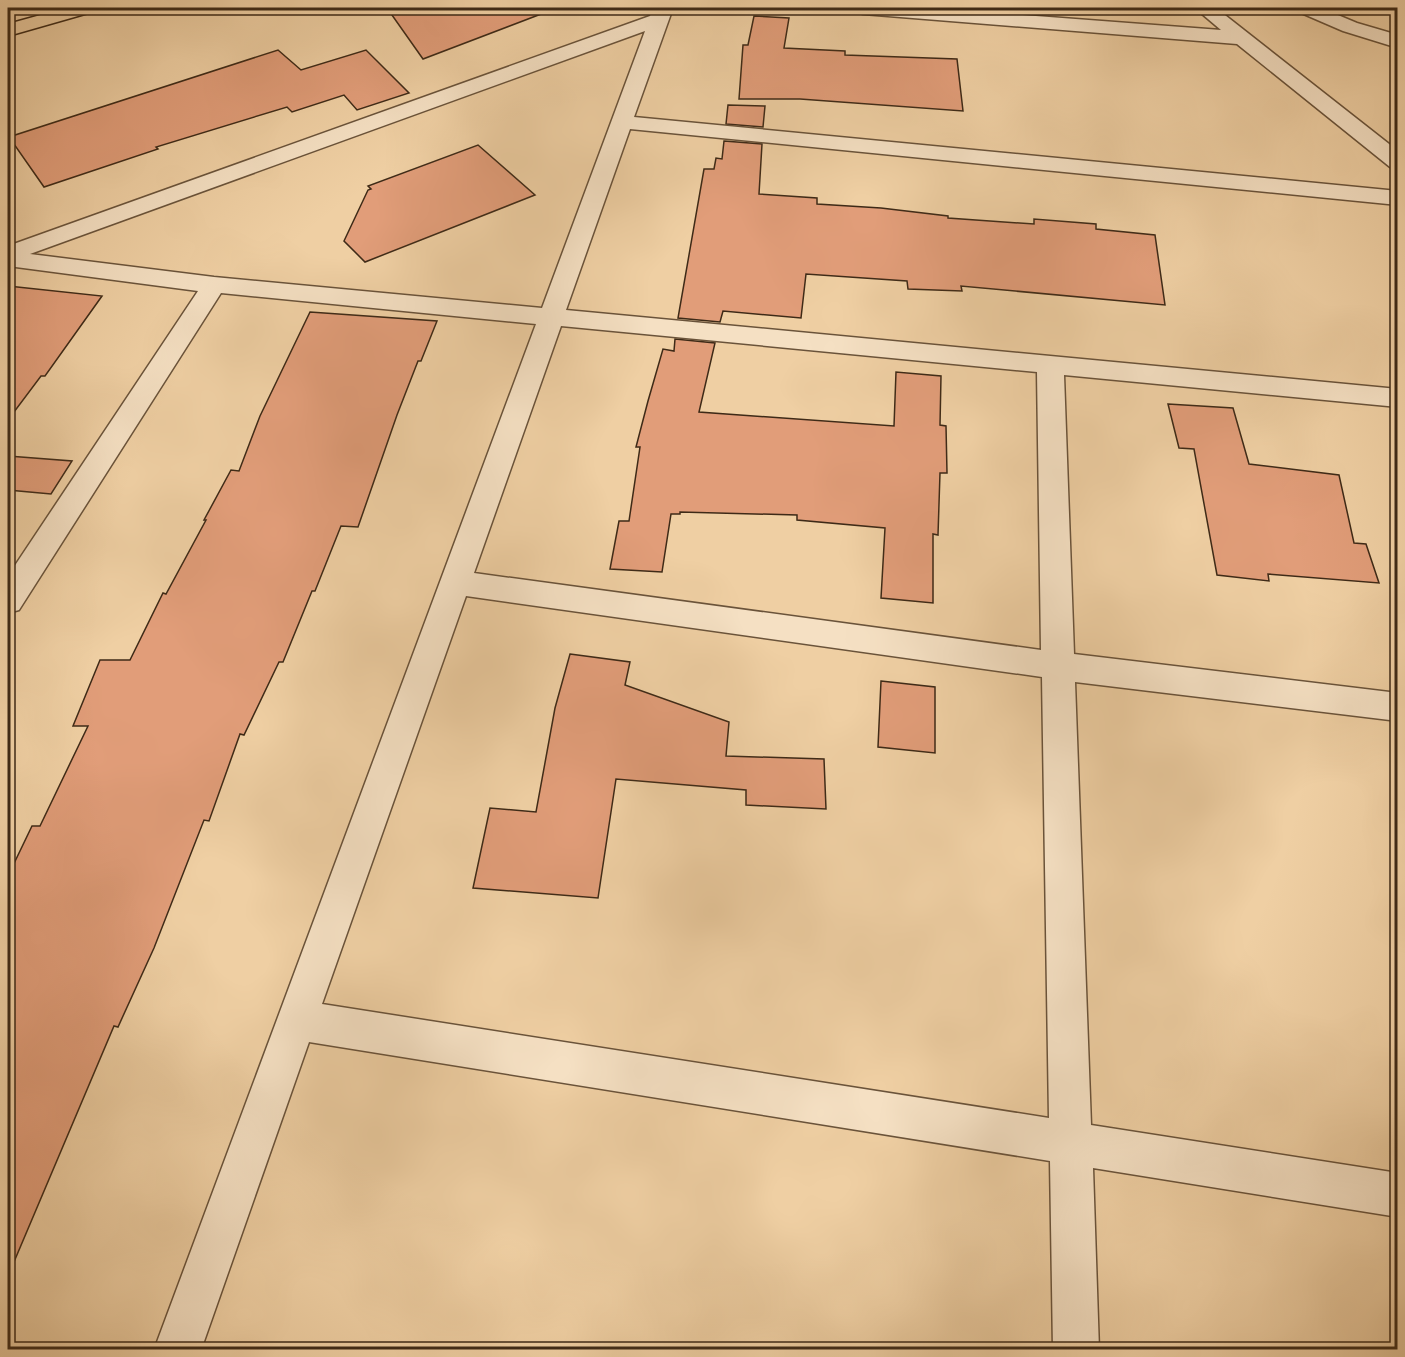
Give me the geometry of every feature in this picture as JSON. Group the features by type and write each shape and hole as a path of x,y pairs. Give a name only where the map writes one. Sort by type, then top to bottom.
{"main road":[{"path":"8,30 82,8"}],"street":[{"path":"863,8 1242,38"},
{"path":"1205,8 1398,162"},
{"path":"1306,8 1350,27 1398,42"},
{"path":"177,1350 661,14"},
{"path":"8,254 661,14"},
{"path":"621,122 1398,198"},
{"path":"8,259 214,285 1398,398"},
{"path":"11,590 214,285"},
{"path":"1050,365 1076,1350"},
{"path":"455,582 1058,666 1398,707"},
{"path":"296,1020 1398,1195"}],"building":[{"path":"387,8 548,8 549,11 423,59"},
{"path":"754,16 789,18 784,48 845,51 845,55 957,59 963,111 800,99 739,99 743,45 748,45"},
{"path":"278,50 301,70 366,50 409,93 357,110 344,95 292,112 287,107 156,147 158,149 44,187 9,137"},
{"path":"728,105 765,106 763,127 726,124"},
{"path":"724,141 762,144 759,194 817,198 817,204 881,208 948,216 948,218 1034,224 1034,219 1096,224 1096,229 1155,235 1165,305 961,286 962,291 908,289 907,281 806,274 801,318 723,311 720,322 678,318 704,169 714,169 716,158 722,159"},
{"path":"478,145 535,195 365,262 344,241 368,190 371,189 368,186"},
{"path":"8,286 102,296 45,376 41,376 8,420"},
{"path":"310,312 437,321 421,361 418,361 397,415 358,527 341,526 283,662 279,662 244,735 240,734 209,821 204,820 154,948 118,1027 114,1026 8,1276 8,876 32,826 40,826 88,726 73,726 100,660 130,660 163,593 166,594 231,470 239,471 260,416"},
{"path":"675,339 715,343 699,412 894,426 896,372 941,376 940,425 946,426 947,473 940,473 938,535 933,534 933,603 881,598 885,528 797,520 797,515 680,512 680,514 671,514 662,572 610,569 619,521 629,521 640,447 636,447 648,401 663,349 674,351"},
{"path":"1168,404 1233,408 1249,464 1339,475 1354,543 1366,544 1379,583 1268,574 1269,581 1217,575 1194,449 1179,448"},
{"path":"8,456 72,461 51,494 8,490"},
{"path":"570,654 630,662 625,685 729,722 726,756 824,759 826,809 746,805 746,790 616,779 598,898 473,888 490,808 536,812 555,708"},
{"path":"881,681 935,687 935,753 878,747"}]}
